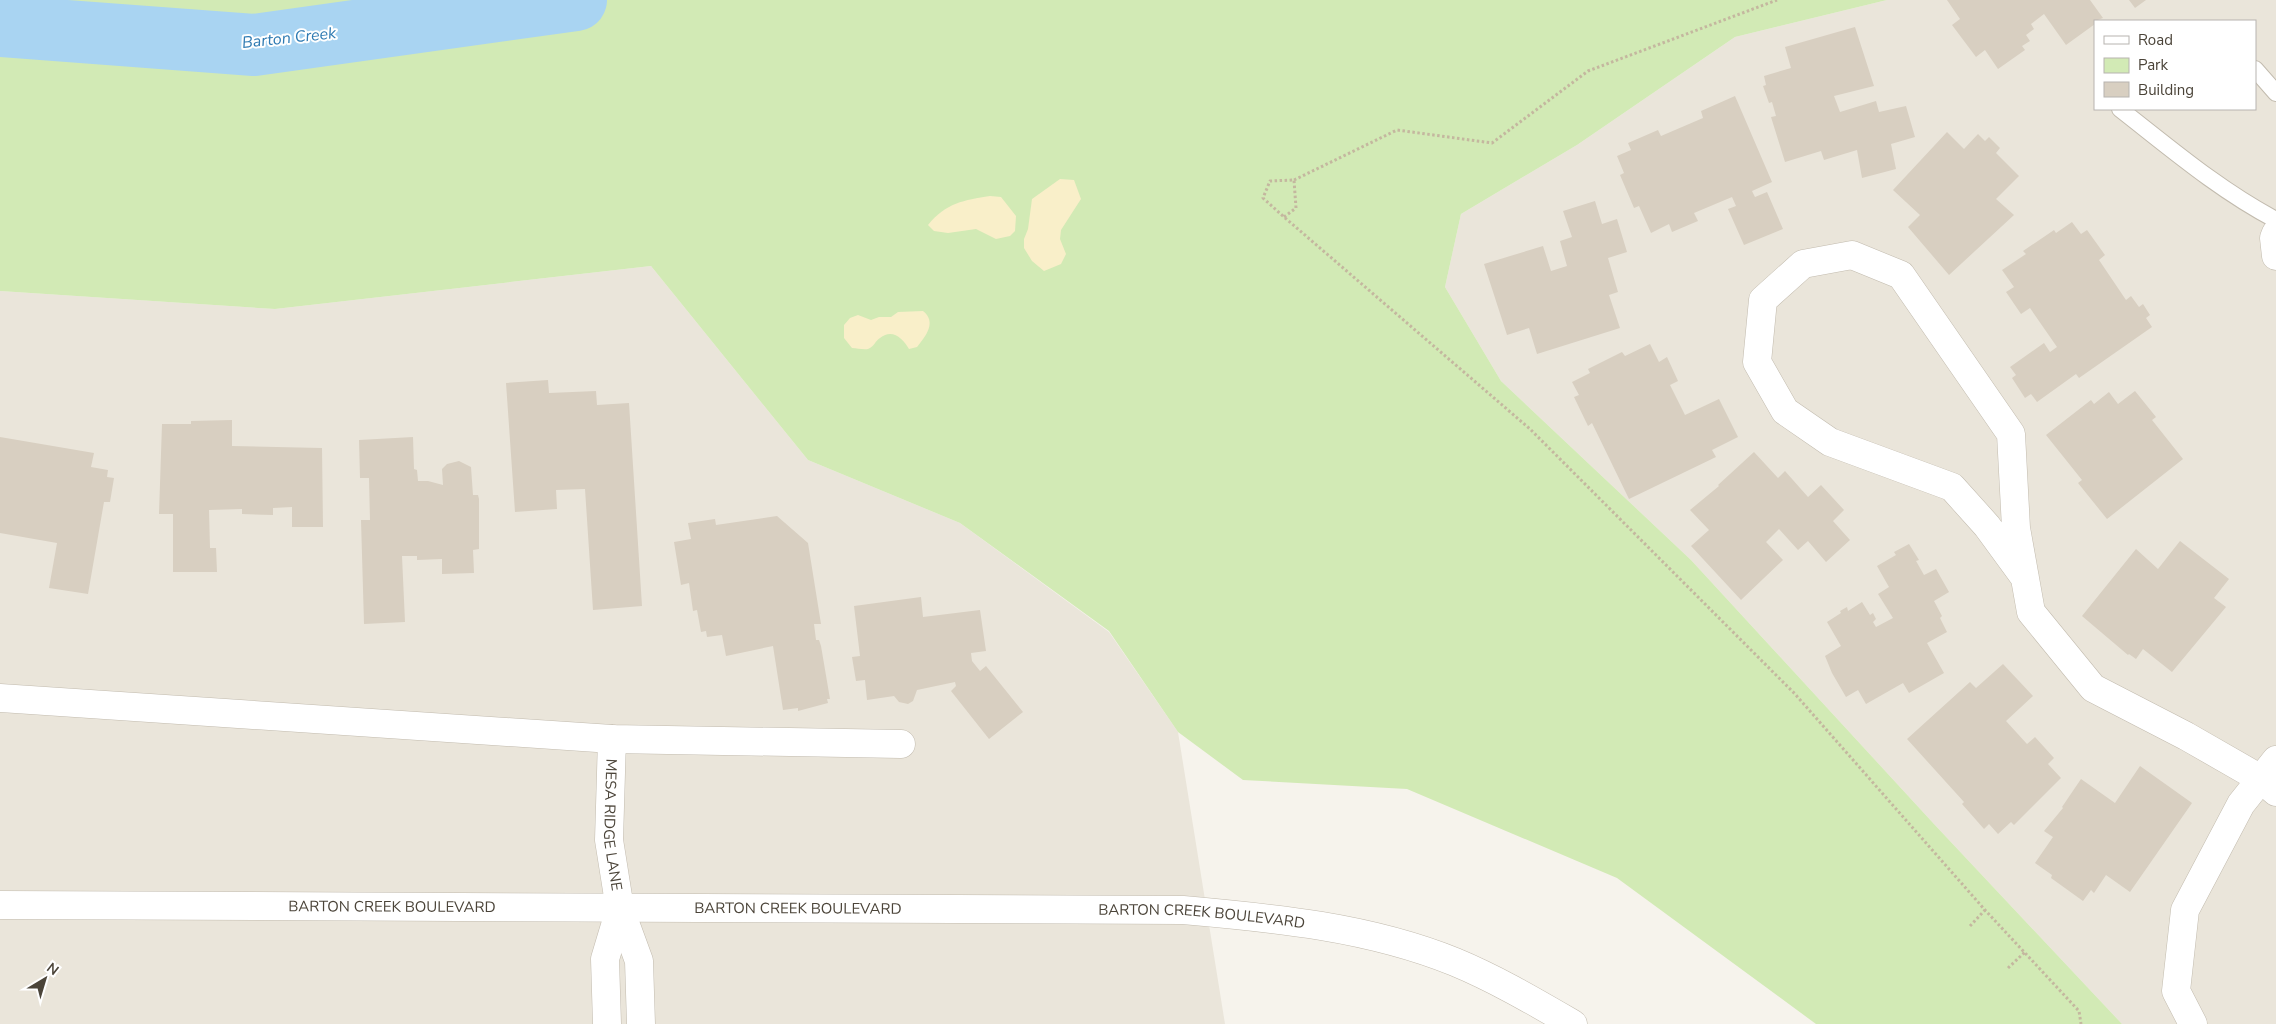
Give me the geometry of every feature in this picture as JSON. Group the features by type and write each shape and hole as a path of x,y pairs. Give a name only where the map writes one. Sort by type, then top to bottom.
{"street":[{"path":"2276,233 2274,238 2276,256"},
{"path":"2024,578 1987,526 1952,487 1830,442 1785,410 1757,362 1763,300 1803,264 1852,255 1901,275 2011,434 2016,528 2031,612 2094,688 2186,736 2271,777 2241,804 2185,910 2176,991 2193,1024"},
{"path":"0,698 612,739 901,744"},
{"name":"MESA RIDGE LANE","path":"612,739 609,840 620,909 640,961 641,1024"},
{"name":"BARTON CREEK BOULEVARD","path":"0,905 1173,910 1261,917 1324,926 1392,941 1455,962 1522,995 1573,1024"},
{"name":"MESA RIDGE LANE","path":"607,1024 605,959 620,909"}],"lane":[{"path":"2256,70 2276,92"},
{"path":"2121,110 2210,180 2251,207 2276,220"}],"path":[{"path":"1778,0 1588,71 1492,143 1397,130 1294,180 1270,181 1263,198 1530,429 1796,694 1985,910 2079,1011 2081,1024"},
{"path":"1284,216 1296,208 1294,180"},
{"path":"1970,926 1985,910"},
{"path":"2008,968 2025,952"}],"shaded area":[{"path":"1887,0 2276,0 2276,1024 2122,1024 1934,824 1691,560 1501,381 1445,287 1461,214 1577,145 1735,37"},
{"path":"651,266 808,460 960,523 1109,632 1178,732 1225,1024 0,1024 0,291 275,309"}],"green space":[{"path":"0,0 1887,0 1735,37 1577,145 1461,214 1445,287 1501,381 1691,560 1934,824 2122,1024 1816,1024 1617,878 1407,789 1243,780 1178,732 1109,631 960,523 808,460 651,266 275,309 0,291"}],"sand":[{"path":"1060,179 1074,180 1081,199 1061,230 1060,239 1066,254 1061,264 1044,271 1032,261 1024,248 1024,239 1028,229 1032,199"},
{"path":"990,196 1001,197 1016,216 1015,231 1010,236 996,239 976,229 948,233 934,231 928,225 949,207 972,199"},
{"path":"923,311 927,315 930,324 927,334 917,347 909,349 904,341 893,334 884,335 868,349 852,348 844,338 844,325 850,318 858,315 871,320 879,317 891,317 898,312"}],"building":[{"path":"1947,0 2090,0 2103,18 2094,20 2094,25 2066,45 2044,14 2031,24 2034,29 2026,35 2030,41 2022,46 2025,50 1998,69 1985,50 1976,57 1952,25 1960,19"},
{"path":"2129,0 2146,0 2135,8"},
{"path":"1855,27 1874,86 1834,96 1840,112 1876,101 1879,112 1906,106 1915,137 1891,144 1896,169 1862,178 1857,150 1824,160 1821,151 1785,162 1771,117 1776,116 1772,102 1769,103 1763,86 1766,85 1764,76 1791,68 1785,47"},
{"path":"1735,96 1772,182 1752,191 1755,197 1767,192 1783,229 1744,245 1728,209 1736,206 1732,197 1694,213 1698,221 1672,232 1669,224 1651,233 1639,206 1634,208 1620,175 1624,173 1617,156 1631,150 1628,143 1658,130 1661,136 1703,118 1701,111"},
{"path":"1947,132 1964,149 1978,134 1985,141 1989,137 2000,148 1996,153 2019,176 1996,199 2014,215 1949,275 1908,227 1920,215 1893,190"},
{"path":"1595,201 1602,224 1617,219 1627,252 1608,258 1618,292 1609,295 1620,328 1537,354 1529,328 1507,335 1484,264 1543,246 1551,271 1567,266 1560,241 1572,237 1563,211"},
{"path":"2072,222 2081,234 2087,230 2105,255 2099,260 2126,300 2131,296 2139,307 2143,304 2150,315 2146,318 2152,327 2079,378 2076,374 2037,402 2031,394 2025,398 2012,378 2016,375 2010,367 2044,343 2050,352 2057,347 2030,308 2021,314 2006,292 2014,287 2002,270 2026,254 2023,251 2054,230 2056,233"},
{"path":"1650,344 1659,362 1667,357 1678,381 1670,385 1685,415 1719,399 1738,437 1712,450 1716,457 1629,499 1592,423 1588,426 1574,397 1579,395 1572,382 1590,373 1588,369 1622,352 1625,356"},
{"path":"548,380 549,393 596,391 597,405 629,403 642,606 593,610 585,489 556,490 557,509 515,512 506,383"},
{"path":"2135,391 2156,417 2152,420 2183,459 2107,519 2078,483 2082,480 2046,435 2091,400 2094,404 2109,392 2118,404"},
{"path":"232,420 232,446 322,448 323,527 292,527 292,507 273,508 273,515 242,514 242,509 209,510 210,548 216,548 217,572 173,572 173,514 159,514 162,424 191,424 191,421"},
{"path":"0,437 94,453 91,467 108,470 107,477 114,478 110,502 104,502 88,594 49,588 57,543 0,533"},
{"path":"413,437 414,469 417,470 418,481 428,481 443,485 442,469 447,464 459,461 471,467 473,495 478,495 479,499 479,549 473,550 474,573 442,574 442,559 417,560 417,556 402,556 405,622 364,624 361,520 370,520 369,478 360,478 359,440"},
{"path":"1754,452 1778,478 1785,471 1808,497 1821,485 1844,510 1833,521 1850,540 1826,562 1808,541 1798,550 1779,529 1766,542 1783,560 1741,600 1691,546 1709,530 1690,510 1719,486"},
{"path":"777,516 808,543 821,624 814,624 816,640 819,640 821,646 830,699 827,699 828,703 798,711 798,708 783,710 773,646 726,656 722,635 707,637 706,631 701,632 697,610 693,611 689,583 681,585 674,542 691,539 688,523 715,519 716,525"},
{"path":"2180,541 2229,579 2214,598 2226,607 2172,672 2143,649 2136,659 2128,655 2082,616 2136,549 2158,569"},
{"path":"1909,544 1919,560 1916,561 1924,575 1936,569 1949,592 1934,601 1942,616 1940,618 1947,632 1927,643 1944,673 1909,693 1903,683 1866,704 1858,690 1846,697 1832,673 1825,656 1841,646 1827,622 1847,607 1848,611 1862,602 1870,615 1873,613 1876,619 1873,622 1876,627 1893,618 1878,594 1889,587 1877,566 1896,555 1894,552"},
{"path":"921,597 923,617 980,610 986,651 971,653 972,661 980,671 986,666 1023,712 989,739 951,691 956,686 955,682 917,690 913,701 908,704 899,702 894,696 867,700 865,680 856,681 852,657 860,656 854,606"},
{"path":"2003,664 2033,696 2006,721 2027,744 2035,737 2054,758 2048,764 2061,778 2014,825 2011,822 1998,834 1989,824 1984,829 1962,804 1964,802 1907,739 1970,682 1976,688"},
{"path":"2140,766 2192,803 2130,892 2106,875 2094,893 2091,890 2083,901 2051,878 2052,875 2035,863 2053,837 2044,831 2063,808 2081,779 2115,803"}],"waterway":[{"name":"Barton Creek","path":"0,26 254,45 576,0"}]}
